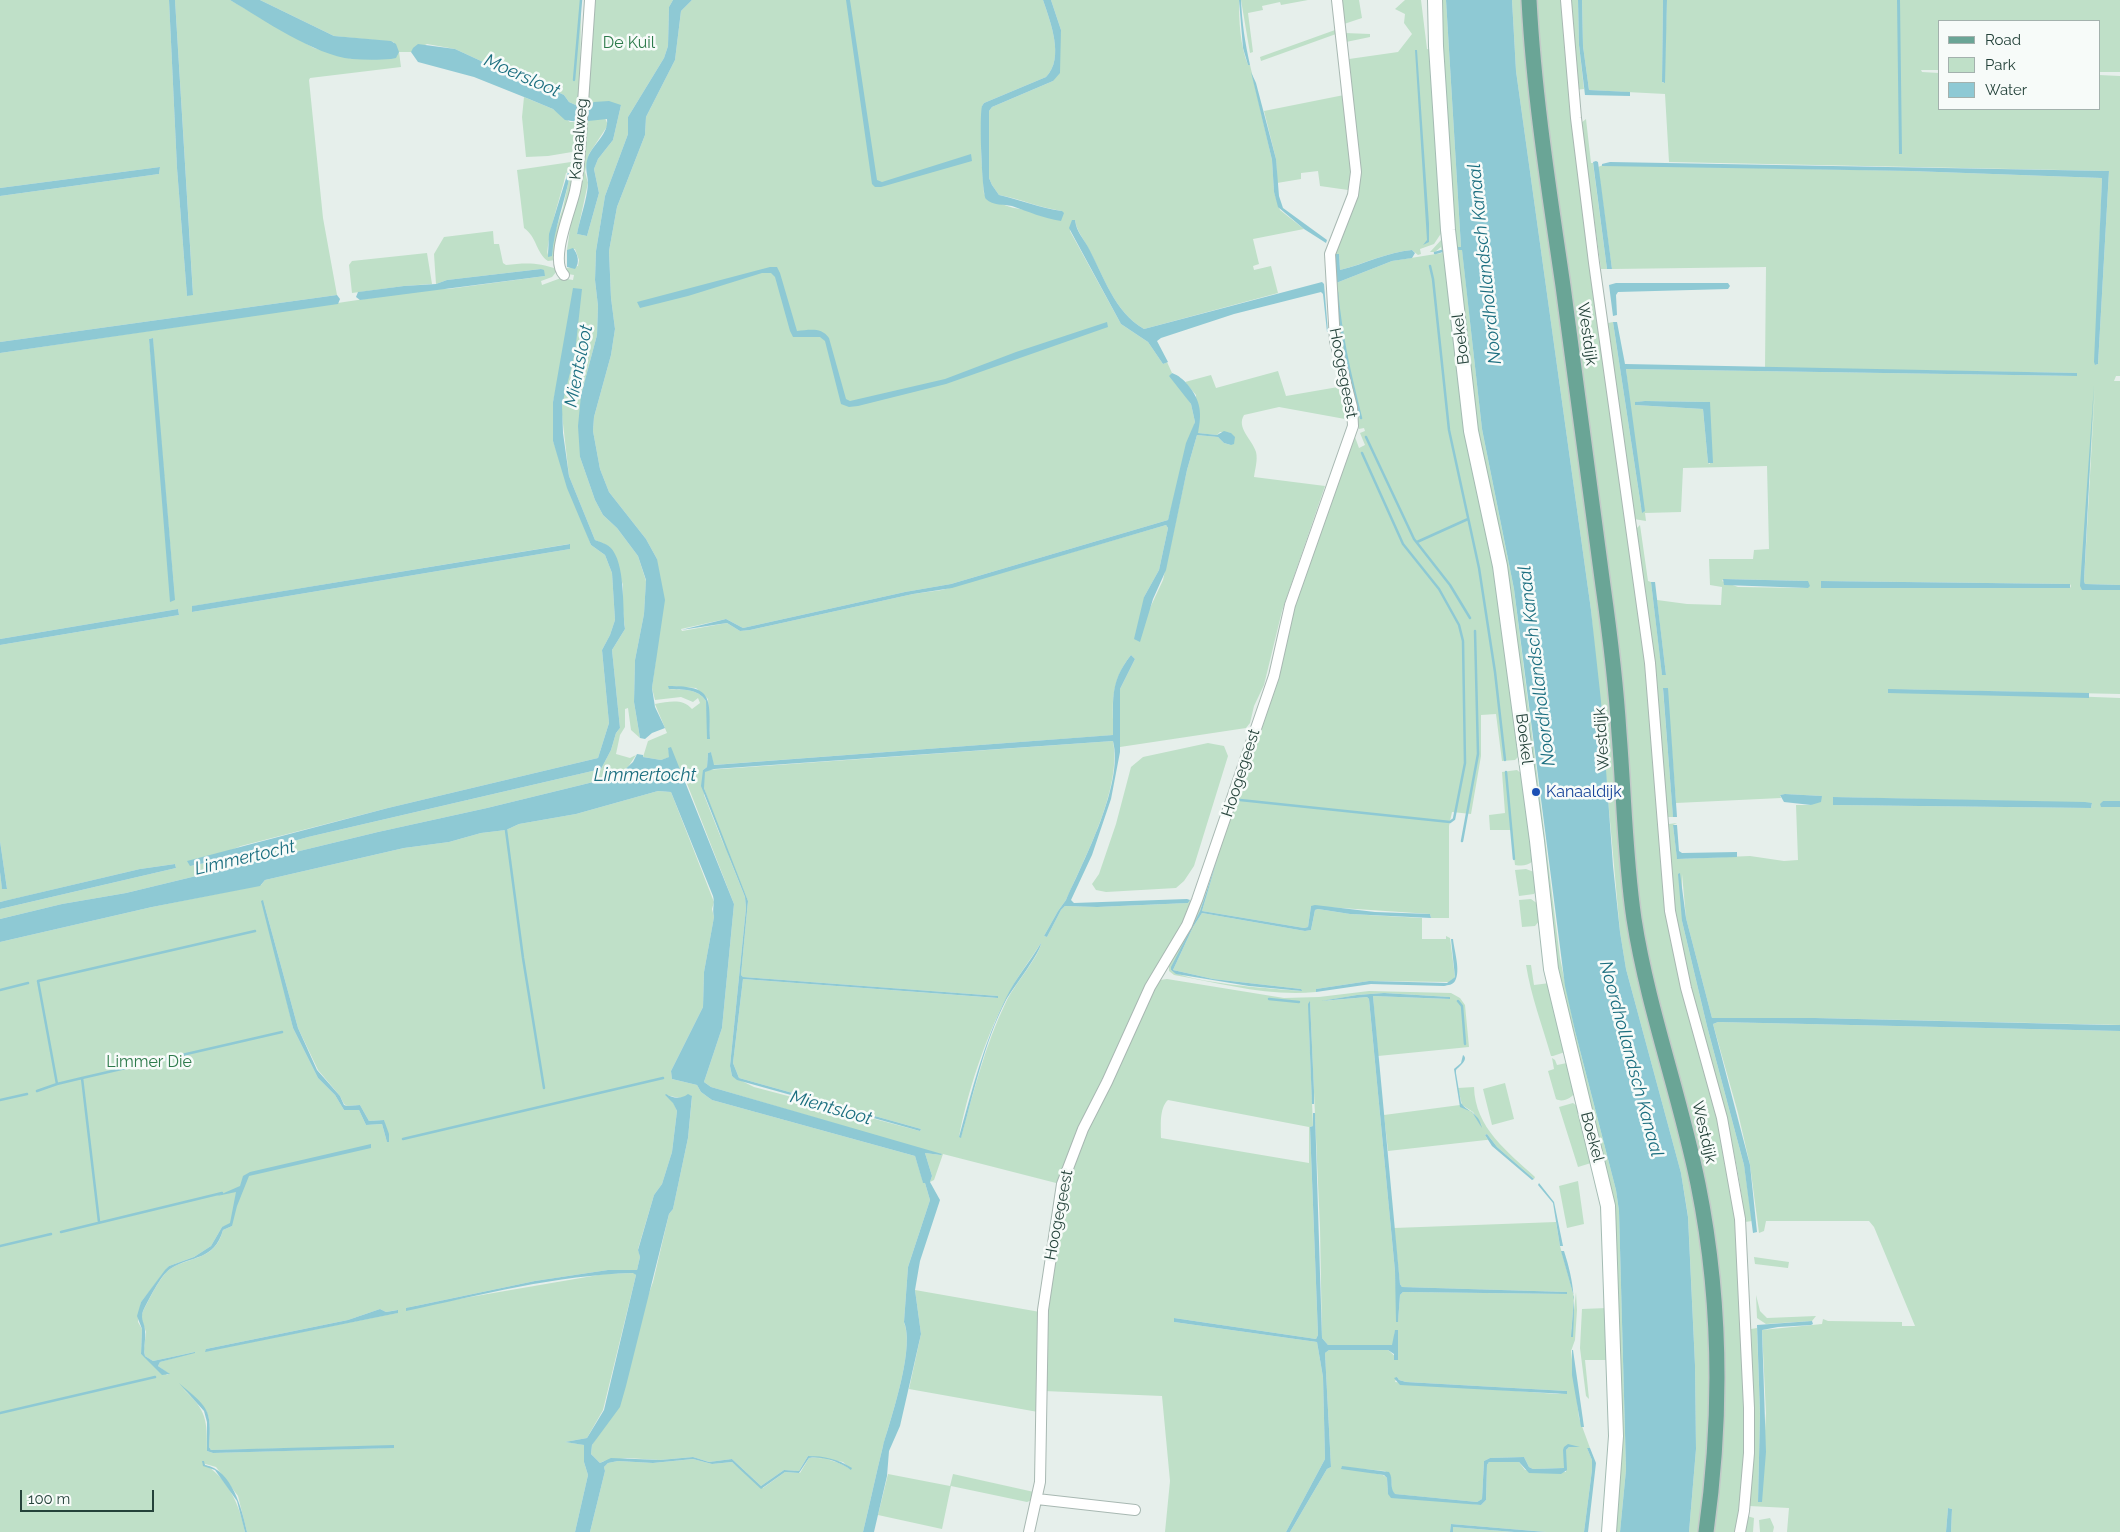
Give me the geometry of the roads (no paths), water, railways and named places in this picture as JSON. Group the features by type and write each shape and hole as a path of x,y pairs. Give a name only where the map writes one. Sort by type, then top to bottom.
{"main road":[{"name":"Westdijk","path":"1529,0 1534,80 1541,140 1613,658 1634,918 1647,986 1679,1102 1698,1185 1712,1287 1717,1398 1714,1459 1706,1532"}],"street":[{"name":"Kanaalweg","path":"564,275 560,270 559,264 561,240 575,191 582,126 590,0"},
{"name":"Hoogegeest","path":"1029,1532 1037,1499 1041,1446 1043,1310 1064,1176 1083,1129 1111,1074 1150,987 1186,925 1197,900 1274,676 1290,605 1353,426 1352,408 1335,341 1331,283 1331,249 1353,195 1356,172 1337,0"},
{"name":"Boekel","path":"1435,0 1436,46 1448,230 1471,431 1500,566 1524,736 1551,969 1608,1206 1616,1436 1610,1532"},
{"name":"Westdijk","path":"1566,0 1576,118 1593,254 1650,664 1670,911 1686,988 1722,1118 1734,1174 1740,1220 1749,1408 1749,1453 1744,1512 1740,1532"},
{"path":"1037,1499 1135,1510"}],"water":[{"path":"169,0 175,0 193,295 187,296 177,168"},
{"path":"230,0 260,0 334,36 391,41 396,44 399,52 396,58 372,60 337,56 289,36"},
{"path":"673,0 692,0 681,11 675,60 646,117 645,135 617,207 609,251 611,298 615,329 611,355 594,417 593,431 600,469 609,492 646,539 657,559 665,600 652,688 655,707 665,728 652,733 645,739 640,738 634,702 635,660 644,614 646,580 638,556 617,528 603,515 595,500 580,457 578,426 581,395 597,335 596,251 605,196 628,134 628,117 664,58 668,46 669,7"},
{"path":"846,0 850,0 877,180 882,182 971,154 972,161 881,187 875,187 872,184"},
{"path":"1043,0 1051,0 1061,30 1060,73 1053,81 992,107 989,111 989,178 999,195 1062,211 1064,213 1061,221 1042,217 1012,206 992,203 986,199 983,184 982,106 984,103 1046,77 1052,69 1055,60 1052,29"},
{"path":"1239,0 1241,0 1244,33 1250,65 1248,65 1243,48"},
{"name":"Noordhollandsch Kanaal","path":"1446,0 1512,0 1516,71 1591,610 1601,701 1613,866 1620,932 1626,969 1681,1173 1688,1217 1695,1365 1696,1449 1689,1532 1620,1532 1626,1470 1619,1211 1616,1190 1565,986 1514,589 1482,429 1462,250 1458,250 1457,247 1461,247"},
{"path":"1578,0 1582,0 1583,46 1589,90 1630,92 1630,96 1585,95 1579,45"},
{"path":"1663,0 1667,0 1665,83 1662,82"},
{"path":"1897,0 1900,0 1902,154 1899,154"},
{"path":"418,44 455,49 494,67 525,77 547,87 564,95 569,102 580,107 586,107 594,102 609,101 621,105 613,140 598,159 594,169 599,193 587,236 577,234 588,184 587,161 590,152 606,129 607,119 579,122 565,120 553,109 474,77 418,62 411,52"},
{"path":"1415,50 1417,50 1429,224 1429,242 1423,245 1427,240"},
{"path":"1251,72 1256,83 1276,159 1279,196 1283,208 1327,240 1326,243 1304,229 1278,207 1274,192 1272,160"},
{"path":"1593,162 1598,162 1612,269 1607,269"},
{"path":"1610,162 2109,171 2098,364 2095,365 2094,362 2102,178 1911,171 1602,166 1602,164"},
{"path":"160,167 159,174 0,196 0,188"},
{"path":"568,172 570,174 555,235 552,256 548,257 549,234"},
{"path":"1072,220 1075,220 1078,231 1117,303 1134,322 1144,329 1322,282 1324,284 1328,332 1323,294 1321,292 1234,314 1161,338 1157,341 1168,362 1163,364 1148,342 1121,324 1069,228"},
{"path":"573,248 578,258 578,264 575,269 567,267 567,250"},
{"path":"1412,250 1415,253 1412,258 1392,261 1336,283 1336,254 1339,254 1340,270 1394,253"},
{"path":"770,267 777,267 780,273 797,331 819,331 826,334 829,338 846,399 850,401 945,379 1016,352 1107,322 1108,327 946,384 849,407 841,404 825,341 820,337 793,337 775,277 771,273 762,273 688,296 640,308 637,302"},
{"path":"544,270 545,276 360,300 356,297 358,292 436,284 447,280"},
{"path":"1616,283 1728,283 1730,286 1728,289 1618,292 1616,295 1617,315 1613,316 1609,285"},
{"path":"573,288 582,289 575,353 562,405 563,433 569,476 595,540 610,547 619,563 625,629 612,650 620,728 616,733 611,750 601,769 308,837 240,856 190,866 187,861 388,808 598,758 609,723 602,650 615,620 612,573 605,555 591,545 567,488 553,441 553,402"},
{"path":"337,295 340,299 338,304 0,353 0,342"},
{"path":"1613,322 1617,322 1625,364 2077,373 2077,376 1626,369 1645,511 1642,513"},
{"path":"153,338 175,600 170,602 149,339"},
{"path":"1172,373 1185,381 1196,396 1200,413 1198,433 1217,435 1224,431 1231,433 1235,437 1234,444 1231,445 1224,443 1218,437 1197,435 1187,470 1166,570 1153,599 1140,642 1134,639 1144,597 1159,570 1168,528 1166,525 952,588 913,594 750,630 740,631 727,623 681,630 726,619 743,628 905,592 951,584 1168,520 1186,443 1195,422 1191,404 1169,376"},
{"path":"2094,385 2084,581 2085,584 2120,585 2120,590 2082,590 2080,586"},
{"path":"1635,402 1710,402 1713,463 1708,463 1703,409 1635,405"},
{"path":"570,544 570,549 192,612 192,606"},
{"path":"1723,579 1808,581 1810,586 1808,588 1724,585"},
{"path":"1821,581 2070,584 2070,588 1821,588"},
{"path":"1651,582 1655,582 1666,675 1662,675"},
{"path":"178,609 179,615 0,645 0,639"},
{"path":"1131,655 1135,659 1120,689 1120,752 1111,799 1092,855 1071,900 1074,903 1187,899 1190,900 1188,903 1097,907 1065,906 1047,937 1044,936 1066,900 1092,843 1108,800 1115,759 1113,741 714,769 705,772 704,788 748,901 741,975 743,977 998,996 998,998 743,979 733,1063 739,1078 921,1129 920,1131 737,1080 732,1076 730,1066 746,908 745,897 701,786 703,770 707,767 708,753 711,752 714,765 1113,735 1115,684"},
{"path":"668,686 694,689 702,692 706,697 710,713 710,739 707,739 706,701 703,697 694,692 669,689"},
{"path":"1663,688 1668,688 1677,817 1673,817"},
{"path":"1888,689 2089,693 2089,698 1888,693"},
{"name":"Limmertocht","path":"671,747 734,904 722,1028 704,1082 711,1087 942,1154 925,1153 932,1176 930,1182 940,1200 920,1261 915,1290 921,1334 900,1426 889,1451 887,1476 874,1532 863,1532 883,1446 901,1383 907,1334 904,1322 908,1267 930,1200 915,1156 712,1100 701,1092 697,1085 672,1079 671,1071 703,1007 704,972 714,917 714,901 671,792 658,791 576,814 519,824 506,830 481,833 449,842 404,848 265,880 260,886 152,907 0,942 0,919 62,904 126,893 618,776 633,762 637,754 661,760 669,757 668,748"},
{"path":"1780,795 1822,796 1821,802 1811,805 1784,802"},
{"path":"1833,797 2092,803 2091,808 1833,805"},
{"path":"2103,801 2120,801 2120,807 2101,807 2100,804"},
{"path":"1673,825 1677,825 1679,851 1682,853 1737,852 1737,857 1677,859"},
{"path":"0,841 7,889 2,889"},
{"path":"1218,857 1202,911 1304,928 1308,927 1311,906 1315,905 1375,912 1430,914 1431,918 1350,914 1318,909 1315,910 1311,930 1305,931 1202,913 1193,927 1173,970 1213,979 1301,989 1302,991 1249,986 1176,974 1171,970 1171,967 1200,911"},
{"path":"175,864 176,868 0,909 0,902 140,869"},
{"path":"1680,873 1686,918 1712,1018 1815,1018 2120,1025 2120,1031 1718,1022 1713,1024 1750,1165 1757,1232 1753,1233 1744,1165 1707,1026 1682,921 1678,874"},
{"path":"263,900 298,1028 317,1070 340,1096 344,1105 360,1105 369,1121 384,1120 389,1134 389,1142 387,1142 382,1124 366,1125 359,1110 344,1110 335,1095 318,1078 293,1028 261,901"},
{"path":"1451,939 1453,939 1457,960 1457,977 1452,984 1444,986 1371,984 1316,992 1316,989 1369,981 1447,983 1455,977"},
{"path":"1041,943 1037,954 1006,1000 998,1016 980,1068 961,1138 959,1137 979,1066 991,1032 998,1015 1010,991"},
{"path":"1384,993 1450,997 1450,999 1373,996 1400,1284 1402,1287 1567,1292 1567,1294 1403,1292 1400,1295 1398,1322 1396,1322 1395,1271 1369,999 1367,997 1321,1001"},
{"path":"1310,1001 1314,1104 1312,1104 1308,1004"},
{"path":"1463,1055 1465,1058 1462,1065 1456,1070 1456,1073 1461,1103 1471,1111 1460,1107 1454,1069 1461,1063"},
{"path":"666,1094 677,1098 688,1094 692,1096 688,1138 673,1209 669,1214 620,1407 592,1445 591,1454 600,1463 611,1458 660,1460 693,1457 709,1462 732,1459 761,1486 784,1470 799,1471 808,1456 831,1459 852,1468 851,1470 826,1459 809,1458 799,1473 785,1472 761,1489 732,1462 712,1464 693,1459 653,1463 618,1461 608,1463 604,1467 605,1471 590,1532 575,1532 588,1475 584,1462 584,1445 565,1442 587,1438 604,1410 636,1275 633,1273 605,1275 548,1282 406,1311 406,1308 535,1281 608,1270 637,1270 640,1257 638,1250 654,1195 662,1184 672,1152 677,1111"},
{"path":"1313,1113 1315,1113 1322,1338 1328,1345 1392,1345 1395,1330 1398,1330 1398,1360 1394,1360 1394,1354 1388,1350 1329,1350 1325,1353 1331,1467 1327,1469 1290,1532 1286,1532 1325,1459 1323,1377 1317,1342 1174,1322 1174,1318 1316,1339 1318,1335 1310,1127 1313,1126"},
{"path":"1472,1113 1478,1119 1482,1128"},
{"path":"1487,1134 1497,1147 1534,1179 1532,1180 1492,1146 1485,1135"},
{"path":"371,1144 371,1148 249,1176 237,1206 232,1226 223,1230 219,1240 208,1252 166,1272 143,1311 145,1356 153,1361 195,1352 160,1362 158,1366 170,1374 162,1375 141,1354 142,1329 137,1316 141,1302 169,1266 194,1257 211,1246 222,1227 230,1223 236,1192 217,1196 240,1186 243,1176 250,1172"},
{"path":"1539,1183 1554,1202 1563,1246 1560,1246 1553,1203 1538,1185"},
{"path":"1561,1251 1564,1251 1568,1263 1573,1295"},
{"path":"1574,1300 1573,1337 1571,1337"},
{"path":"380,1309 386,1312 398,1310 398,1313 205,1352 206,1349 348,1320"},
{"path":"1812,1321 1813,1324 1811,1325 1762,1330 1766,1452 1762,1502 1758,1502 1760,1414 1757,1325"},
{"path":"1572,1350 1584,1427 1581,1427 1572,1375"},
{"path":"1397,1377 1399,1380 1406,1382 1567,1391 1567,1394 1400,1385 1394,1378"},
{"path":"179,1383 206,1410 210,1424 209,1447 211,1450 394,1445 394,1448 213,1453 207,1451 207,1422 204,1411"},
{"path":"1568,1444 1580,1447 1569,1447 1566,1450 1567,1470 1561,1474 1529,1473 1519,1462 1489,1462 1487,1465 1486,1500 1481,1505 1391,1498 1388,1494 1387,1478 1384,1475 1341,1469 1342,1466 1389,1472 1392,1489 1395,1494 1477,1502 1482,1499 1484,1461 1490,1458 1524,1457 1529,1467 1533,1469 1564,1468 1563,1450"},
{"path":"1587,1448 1590,1448 1596,1463 1588,1532 1584,1532 1592,1470 1592,1460"},
{"path":"202,1461 204,1461 205,1465 214,1468 222,1474 229,1482 239,1502 247,1532 245,1532 237,1501 215,1470 203,1466"},
{"path":"1948,1508 1952,1509 1951,1532 1946,1532"},
{"path":"1451,1524 1546,1532 1514,1532 1453,1527 1453,1532 1450,1532"}],"waterway":[{"path":"574,80 581,0"},
{"path":"1435,253 1442,251"},
{"path":"1430,266 1449,430 1479,568 1495,672 1505,760"},
{"path":"1337,292 1346,355 1361,418"},
{"path":"1366,437 1414,539 1450,585 1470,618"},
{"path":"1240,800 1450,822 1454,819 1465,763 1463,641 1459,625 1439,589 1403,544 1362,453"},
{"path":"1417,542 1468,519"},
{"path":"1462,841 1478,754 1475,631"},
{"path":"1506,772 1514,859"},
{"path":"506,830 523,958 544,1088"},
{"path":"99,1222 82,1078 57,1084 38,981 255,931"},
{"path":"0,990 28,983"},
{"path":"1269,999 1299,1002"},
{"path":"1458,1001 1462,1006 1465,1044"},
{"path":"82,1078 282,1032"},
{"path":"403,1139 663,1078"},
{"path":"37,1091 57,1084"},
{"path":"0,1100 27,1094"},
{"path":"61,1232 222,1193"},
{"path":"0,1246 51,1234"},
{"path":"0,1413 155,1377"}],"place":[{"name":"Kanaaldijk","path":"1536,792"}],"park label":[{"name":"De Kuil","path":"629,43"},
{"name":"Limmer Die","path":"149,1062"}],"water label":[{"name":"Moersloot","path":"522,76"},
{"name":"Mientsloot","path":"579,366"},
{"name":"Mientsloot","path":"831,1108"}]}
